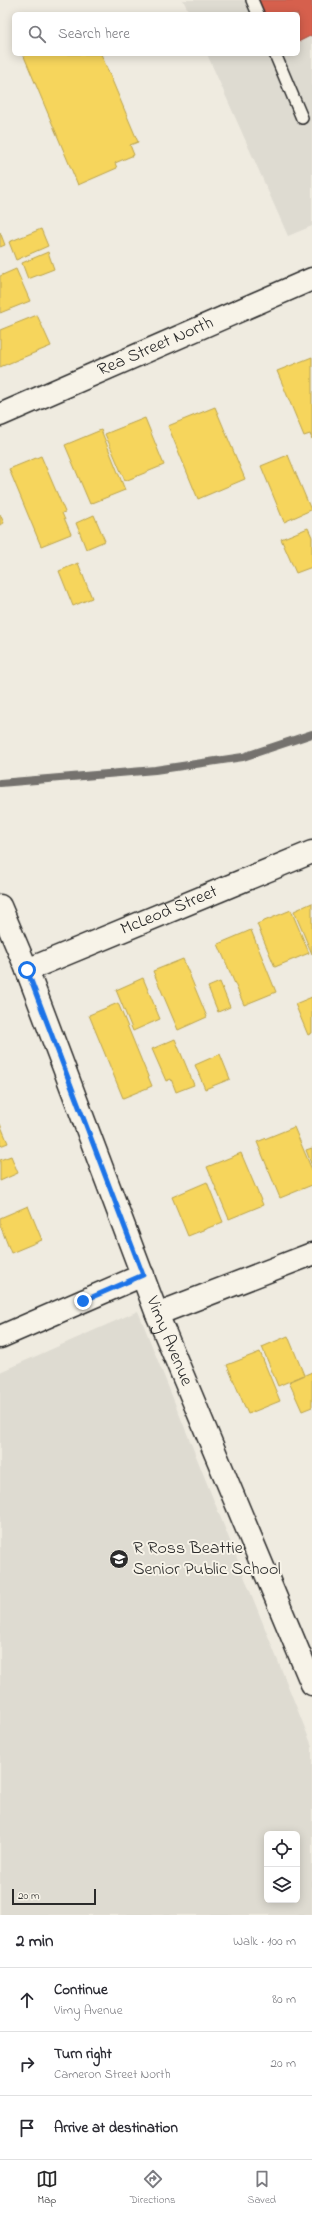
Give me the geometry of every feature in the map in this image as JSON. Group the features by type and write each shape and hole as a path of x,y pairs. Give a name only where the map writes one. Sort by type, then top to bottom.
{"street":[{"name":"Rea Street North","path":"0,415 312,279"},
{"name":"McLeod Street","path":"27,970 312,852"},
{"name":"Vimy Avenue","path":"0,906 27,970 157,1314 312,1684"},
{"path":"157,1314 312,1254"},
{"path":"0,1337 143,1275"}],"lane":[{"path":"252,0 257,12"},
{"path":"276,56 302,118"}],"shaded area":[{"path":"183,0 312,0 312,226 288,236 208,56 300,56 300,12 189,12"},
{"name":"R Ross Beattie Senior Public School","path":"138,1311 312,1746 312,1915 0,1915 0,1372"}],"building: Homes":[{"path":"24,56 102,56 138,142 130,145 134,155 115,163 117,168 78,185"},
{"path":"41,229 48,246 16,260 9,242"},
{"path":"0,232 5,245 0,247"},
{"path":"48,252 54,269 28,279 22,263"},
{"path":"16,269 30,301 0,313 0,276"},
{"path":"37,315 51,346 0,367 0,330"},
{"path":"312,357 312,439 310,434 304,436 277,371"},
{"path":"215,407 245,479 198,499 168,426"},
{"path":"145,418 164,465 125,481 105,434"},
{"path":"101,430 125,490 90,504 65,445"},
{"path":"288,455 311,510 284,522 261,466"},
{"path":"41,456 65,512 62,513 71,534 41,546 9,469"},
{"path":"0,514 4,523 0,525"},
{"path":"94,515 105,541 86,549 76,523"},
{"path":"308,528 312,537 312,567 296,573 281,539"},
{"path":"78,563 92,598 73,606 59,571"},
{"path":"312,903 312,954 294,911"},
{"path":"291,910 309,953 275,967 257,924"},
{"path":"251,930 276,992 244,1005 218,944"},
{"path":"183,959 207,1017 178,1030 153,971"},
{"path":"143,978 160,1019 133,1031 116,990"},
{"path":"220,982 230,1007 218,1012 208,987"},
{"path":"312,997 312,1033 308,1035 295,1004"},
{"path":"118,1003 152,1086 123,1098 89,1015"},
{"path":"175,1039 194,1085 176,1092 171,1079 166,1081 152,1049"},
{"path":"220,1054 230,1079 205,1089 195,1065"},
{"path":"0,1124 8,1143 0,1146"},
{"path":"294,1127 312,1170 312,1185 280,1198 257,1142"},
{"path":"312,1148 312,1166 306,1150"},
{"path":"241,1153 263,1205 229,1219 207,1167"},
{"path":"11,1156 18,1173 0,1181 0,1160"},
{"path":"207,1182 223,1222 188,1236 172,1197"},
{"path":"28,1206 42,1240 11,1253 0,1225 0,1218"},
{"path":"288,1336 304,1375 278,1386 262,1347"},
{"path":"260,1352 280,1401 248,1414 227,1365"},
{"path":"312,1372 312,1407 302,1411 289,1382"}],"building: Shops":[{"path":"259,0 312,0 312,35 300,41 300,12 264,12"}],"waterway":[{"path":"0,783 155,770 243,757 312,734"}],"place":[{"name":"R Ross Beattie Senior Public School","path":"119,1559"}],"route":[{"path":"27,970 143,1275 83,1301"}]}
